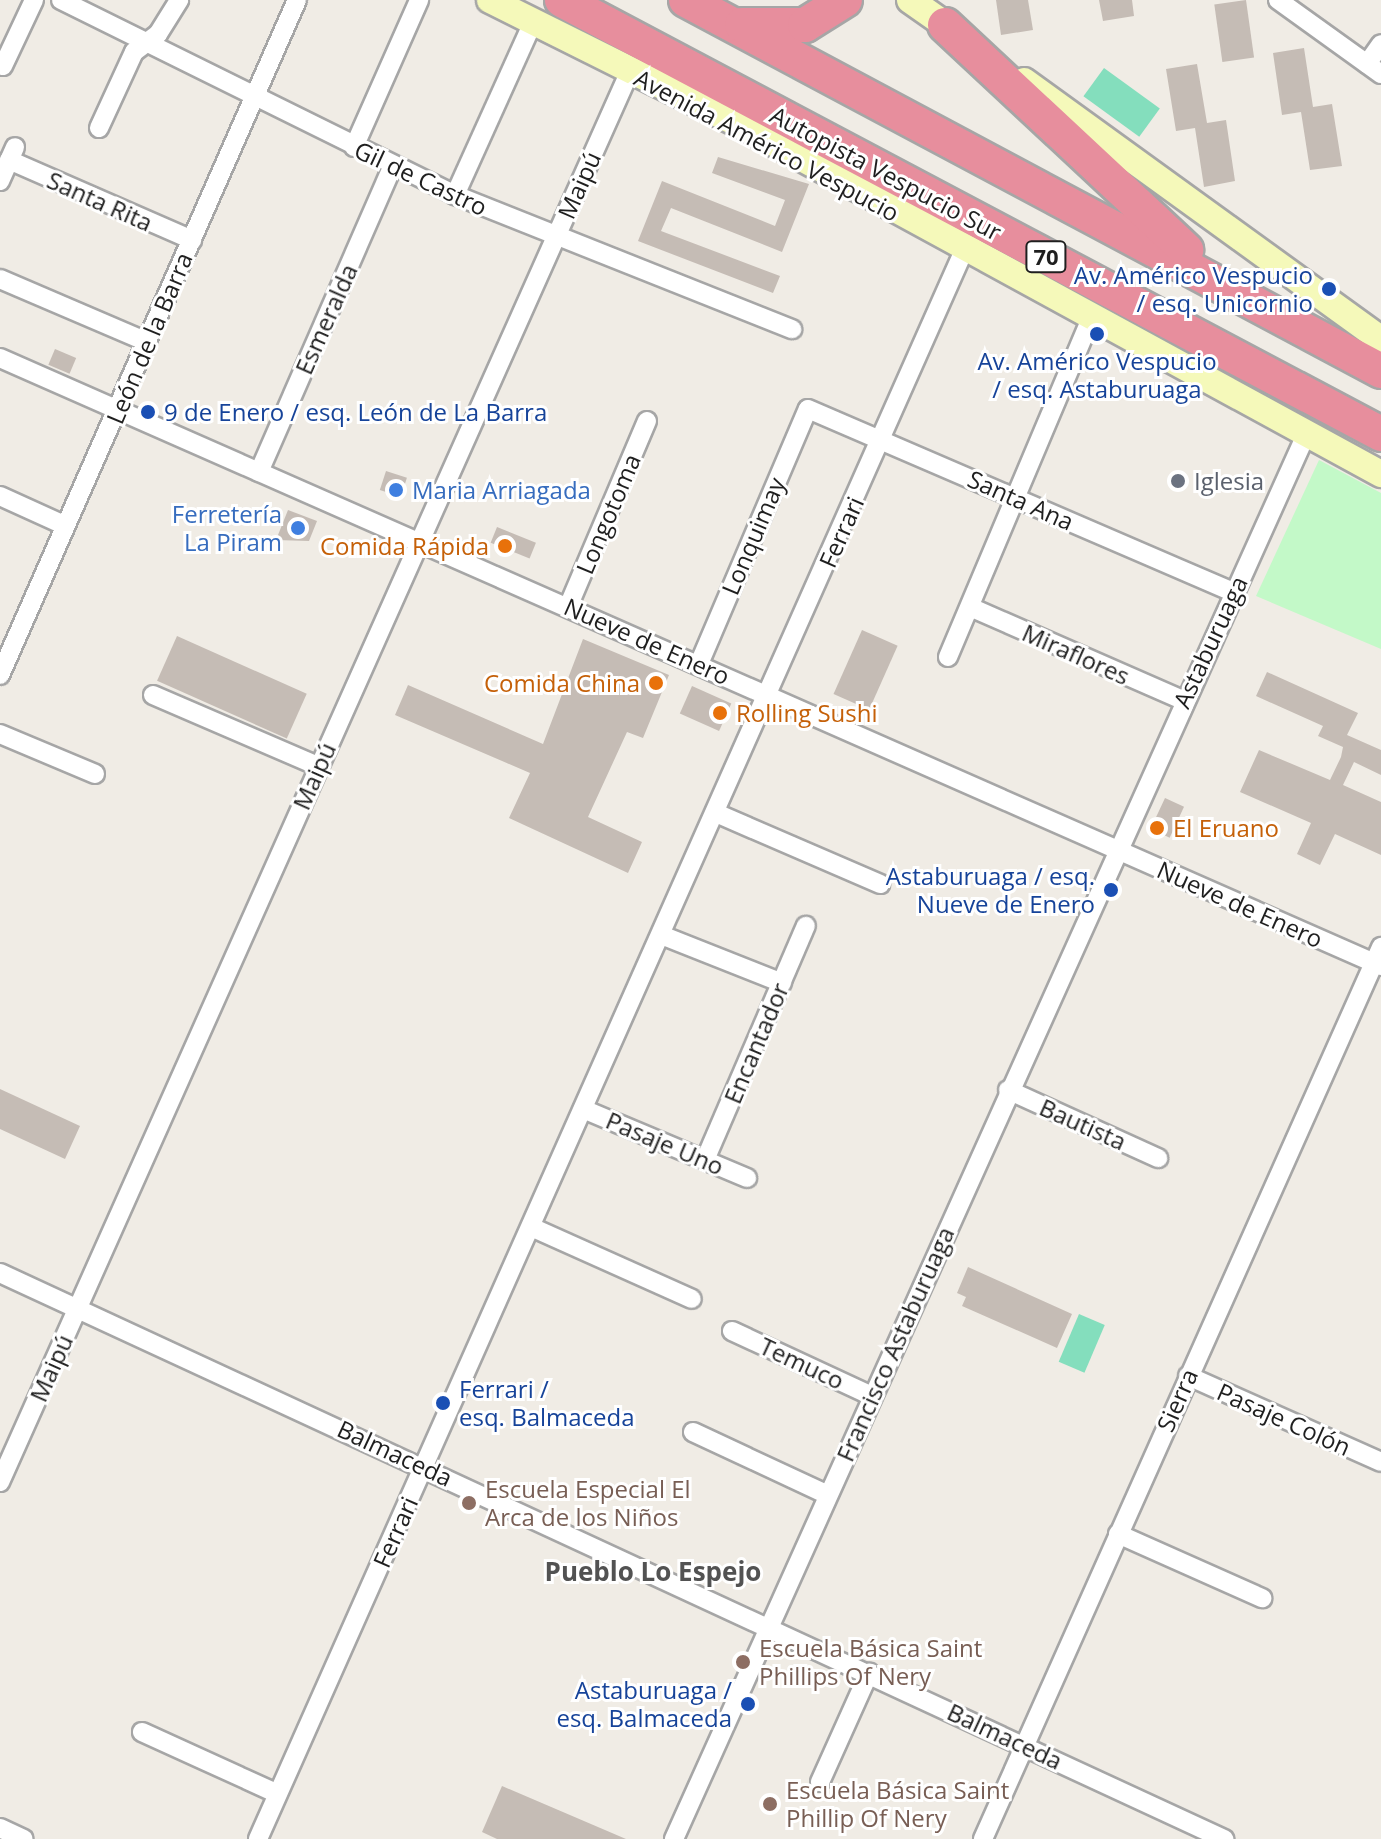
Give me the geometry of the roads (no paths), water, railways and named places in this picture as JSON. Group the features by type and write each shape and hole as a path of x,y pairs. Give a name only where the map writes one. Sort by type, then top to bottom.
{"highway":[{"name":"Autopista Vespucio Sur","path":"562,0 1381,434"},
{"name":"70","path":"686,0 1381,371"},
{"path":"727,22 805,25 845,0"},
{"path":"945,25 1143,214 1256,305"}],"main road":[{"name":"Avenida Américo Vespucio","path":"490,0 630,71 1381,474"},
{"path":"910,0 1381,339"}],"street":[{"path":"3,66 34,0"},
{"name":"Gil de Castro","path":"62,0 143,44 455,195 555,238 792,329"},
{"path":"99,128 126,65 179,0"},
{"name":"León de la Barra","path":"0,675 297,0"},
{"path":"354,147 419,0"},
{"path":"1278,0 1374,69 1381,44"},
{"path":"455,195 533,22"},
{"name":"Maipú","path":"0,1482 630,71"},
{"name":"Santa Rita","path":"0,181 12,154 192,240"},
{"name":"Esmeralda","path":"259,472 393,166"},
{"name":"Ferrari","path":"258,1839 964,250"},
{"path":"0,279 147,342"},
{"path":"948,657 1091,318"},
{"name":"Nueve de Enero","path":"0,358 769,694 1115,850 1379,959"},
{"name":"Santa Ana","path":"808,409 1233,592"},
{"name":"Lonquimay","path":"699,664 808,409"},
{"name":"Longotoma","path":"568,607 647,421"},
{"name":"Astaburuaga","path":"1115,850 1306,435"},
{"path":"0,496 66,526"},
{"name":"Miraflores","path":"970,607 1183,700"},
{"path":"153,695 318,766"},
{"path":"0,734 95,774"},
{"path":"716,813 880,884"},
{"name":"Francisco Astaburuaga","path":"674,1839 1115,850"},
{"name":"Encantador","path":"705,1160 806,926"},
{"path":"661,935 782,983"},
{"name":"Sierra","path":"983,1839 1188,1376 1379,959"},
{"name":"Bautista","path":"1008,1090 1158,1158"},
{"name":"Pasaje Uno","path":"583,1109 747,1178"},
{"path":"531,1227 692,1299"},
{"name":"Balmaceda","path":"0,1273 1224,1839"},
{"name":"Temuco","path":"732,1331 872,1396"},
{"name":"Pasaje Colón","path":"1188,1376 1381,1462"},
{"path":"693,1432 828,1495"},
{"path":"1118,1534 1262,1598"},
{"path":"820,1782 869,1673"},
{"path":"142,1732 278,1794"},
{"path":"0,1828 24,1839"}],"place":[{"name":"Av. Américo Vespucio / esq. Unicornio","path":"1329,289"},
{"name":"Av. Américo Vespucio / esq. Astaburuaga","path":"1097,334"},
{"name":"9 de Enero / esq. León de La Barra","path":"148,412"},
{"name":"Iglesia","path":"1178,481"},
{"name":"Maria Arriagada","path":"396,490"},
{"name":"Ferretería La Piram","path":"298,528"},
{"name":"Comida Rápida","path":"505,546"},
{"name":"Comida China","path":"656,683"},
{"name":"Rolling Sushi","path":"720,713"},
{"name":"El Eruano","path":"1157,828"},
{"name":"Astaburuaga / esq. Nueve de Enero","path":"1111,890"},
{"name":"Ferrari / esq. Balmaceda","path":"443,1403"},
{"name":"Escuela Especial El Arca de los Niños","path":"469,1503"},
{"name":"Escuela Básica Saint Phillips Of Nery","path":"743,1662"},
{"name":"Astaburuaga / esq. Balmaceda","path":"748,1704"},
{"name":"Escuela Básica Saint Phillip Of Nery","path":"770,1804"}],"district":[{"name":"Pueblo Lo Espejo","path":"653,1572"}]}
